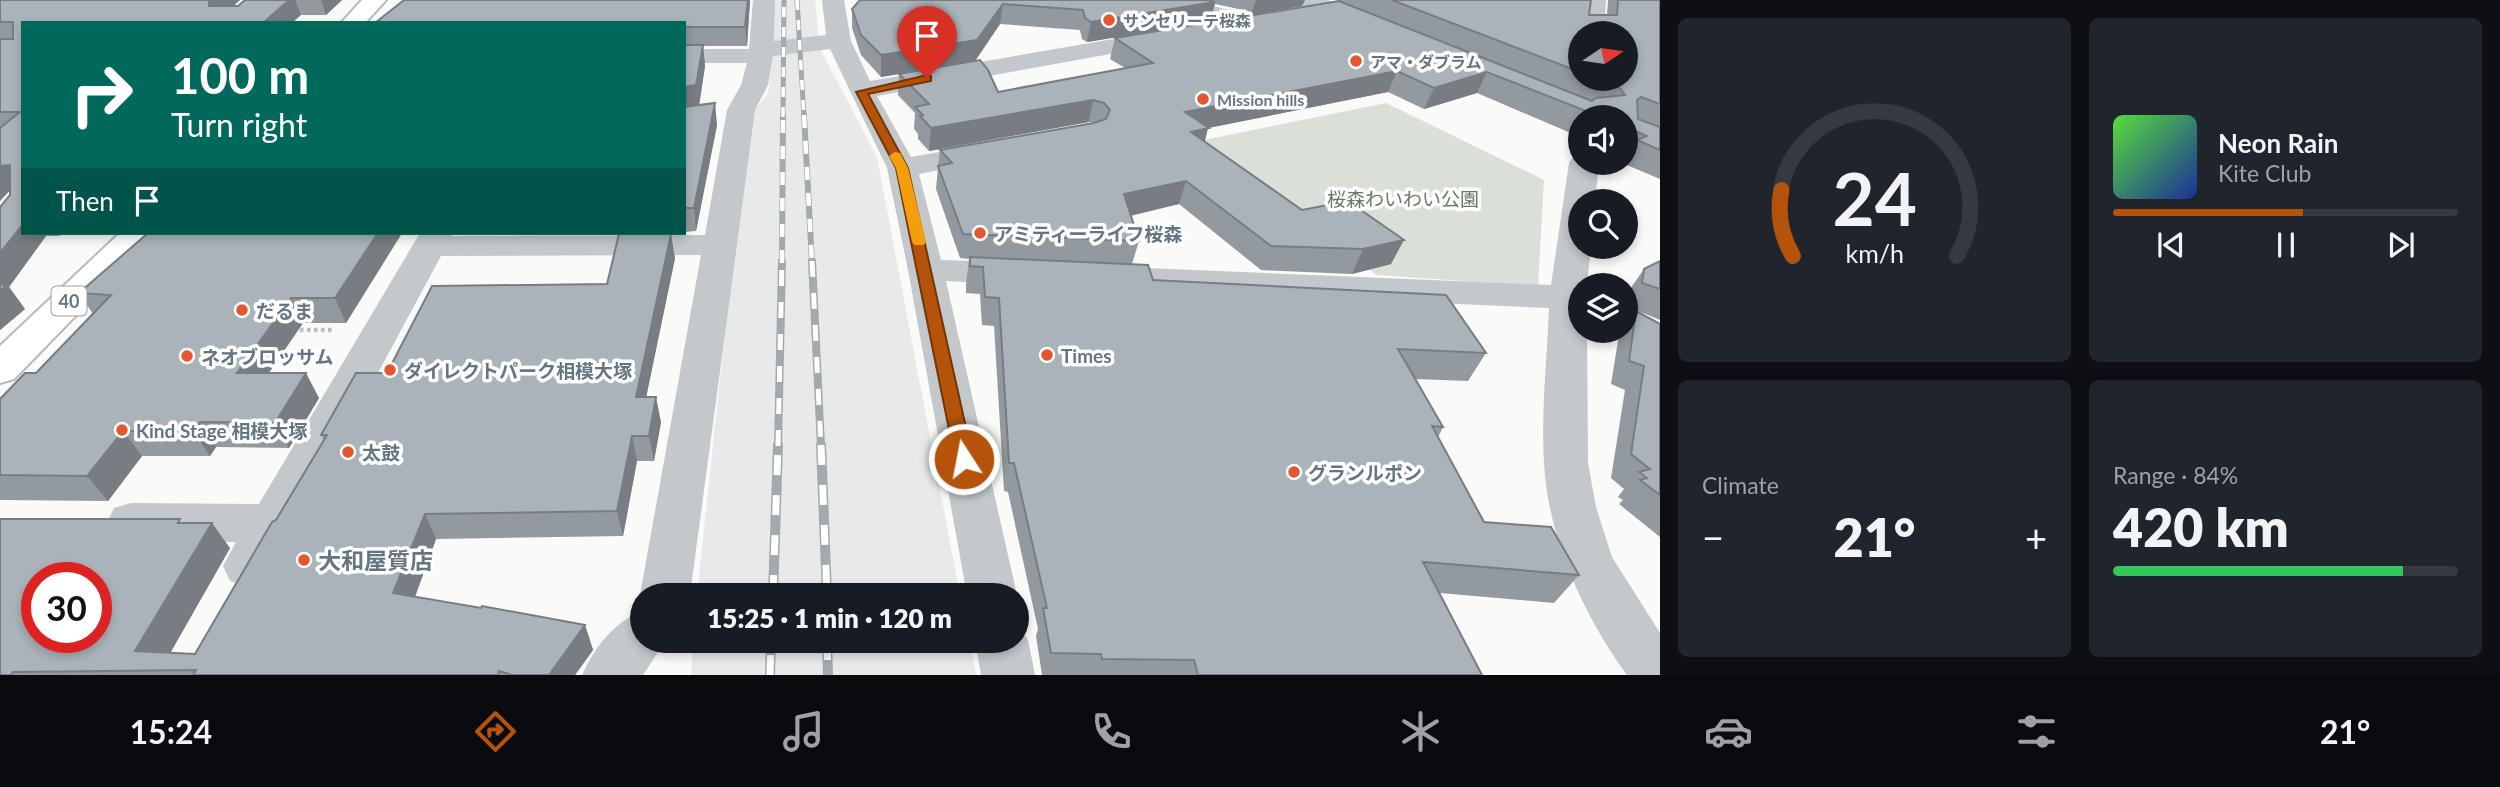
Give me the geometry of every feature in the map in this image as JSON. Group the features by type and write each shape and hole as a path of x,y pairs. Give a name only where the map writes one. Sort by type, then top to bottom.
{"main road":[{"path":"354,21 375,0"},
{"name":"40","path":"0,369 137,235"}],"street":[{"path":"667,583 718,246 730,111 753,94 761,53 764,0"},
{"path":"833,0 839,41 902,168 926,270 990,583"},
{"path":"1162,0 1254,23"},
{"path":"1593,21 1595,0"},
{"path":"862,92 1254,23 1303,11 1393,36"},
{"path":"686,56 761,53 839,41"},
{"path":"902,168 1023,146"},
{"path":"1576,273 1583,175"},
{"path":"227,605 433,239 718,246"},
{"path":"926,270 1568,300"},
{"path":"1572,343 1566,463 1573,507 1589,563 1636,644 1660,675"},
{"path":"96,522 273,523"},
{"path":"608,675 630,649"},
{"path":"1004,653 1008,675"}],"path":[{"path":"288,330 382,330"}],"shaded area":[{"path":"770,0 815,0 819,39 769,45"},
{"path":"819,47 877,157 958,583 698,583 748,117 768,94 773,54"},
{"path":"692,653 971,653 976,675 691,675"}],"green space":[{"name":"桜森わいわい公園","path":"1386,103 1544,180 1538,286 1377,275 1194,142"}],"building":[{"path":"0,0 212,0 209,6 238,6 245,0 289,0 265,21 21,21 21,227 0,253 0,207 10,195 10,165 0,166 0,128 20,112 0,112 0,39 13,39 13,22 0,22"},
{"path":"404,0 748,0 745,27 686,27 686,21 378,21"},
{"path":"860,0 1215,2 1091,22 1085,18 1083,10 1003,4 977,40 881,55 861,35 852,9"},
{"path":"1392,0 1591,0 1589,15 1617,15 1618,0 1660,0 1660,104 1641,97 1637,100 1637,105 1571,105 1487,72 1434,88 1397,71 1185,112 1209,128 1191,132 1302,210 1348,201 1404,240 1363,249 1271,246 1186,181 1124,194 1139,241 963,234 938,166 952,163 940,150 1094,123 1106,119 1110,110 1104,103 1093,100 931,128 915,107 929,104 899,74 980,60 998,92 1153,63 1115,38 1339,1 1592,101 1596,98 1625,95 1622,91 1638,91 1638,21 1568,21 1568,67"},
{"path":"686,45 703,45 696,85 686,87"},
{"path":"715,103 694,208 686,208 686,107"},
{"path":"1638,119 1660,127 1660,150 1638,140 1647,136 1638,132"},
{"path":"146,235 377,235 335,298 291,298 237,373 306,373 275,423 200,422 193,431 123,431 87,476 0,475 0,399 25,373 36,373 111,295 79,293"},
{"path":"619,235 671,235 636,397 656,397 649,436 632,436 617,511 425,514 393,593 585,625 549,675 512,675 499,671 498,675 193,675 196,670 13,672 11,675 0,675 0,519 180,519 178,523 212,523 135,651 195,654 272,522 276,520 327,435 321,435 356,373 387,373 432,286 607,284"},
{"path":"970,257 1148,265 1153,280 1446,295 1486,353 1398,349 1443,427 1432,426 1484,522 1551,527 1579,575 1423,562 1482,675 1198,675 1194,660 1102,659 1101,654 1051,653 1043,608 1047,608 1014,463 1009,463 999,298 985,297 983,267 970,266"},
{"path":"1660,261 1660,289 1642,283 1644,269"},
{"path":"1638,312 1660,324 1660,495 1640,480 1647,478 1639,472 1650,469 1631,454 1644,366 1629,361 1632,343 1638,343"}],"railway":[{"path":"783,117 784,0"},
{"path":"797,0 804,117"},
{"path":"782,263 783,115"},
{"path":"804,115 812,263"},
{"path":"778,446 782,261"},
{"path":"812,261 821,446"},
{"path":"773,583 778,445"},
{"path":"821,445 827,583"},
{"path":"770,675 771,653"},
{"path":"827,653 828,675"}],"slow traffic":[{"path":"895,156 902,168 919,242"}],"place":[{"name":"サンセリーテ桜森","path":"1109,20"},
{"name":"アマ・ダブラム","path":"1356,61"},
{"name":"Mission hills","path":"1203,99"},
{"name":"アミティーライフ桜森","path":"980,233"},
{"name":"だるま","path":"242,310"},
{"name":"Times","path":"1047,355"},
{"name":"ネオブロッサム","path":"187,356"},
{"name":"ダイレクトパーク相模大塚","path":"390,370"},
{"name":"Kind Stage 相模大塚","path":"122,430"},
{"name":"太鼓","path":"348,452"},
{"name":"グランルポン","path":"1294,472"},
{"name":"大和屋質店","path":"304,560"}],"route":[{"path":"927,78 862,92 902,168 926,270 964,459"}]}
